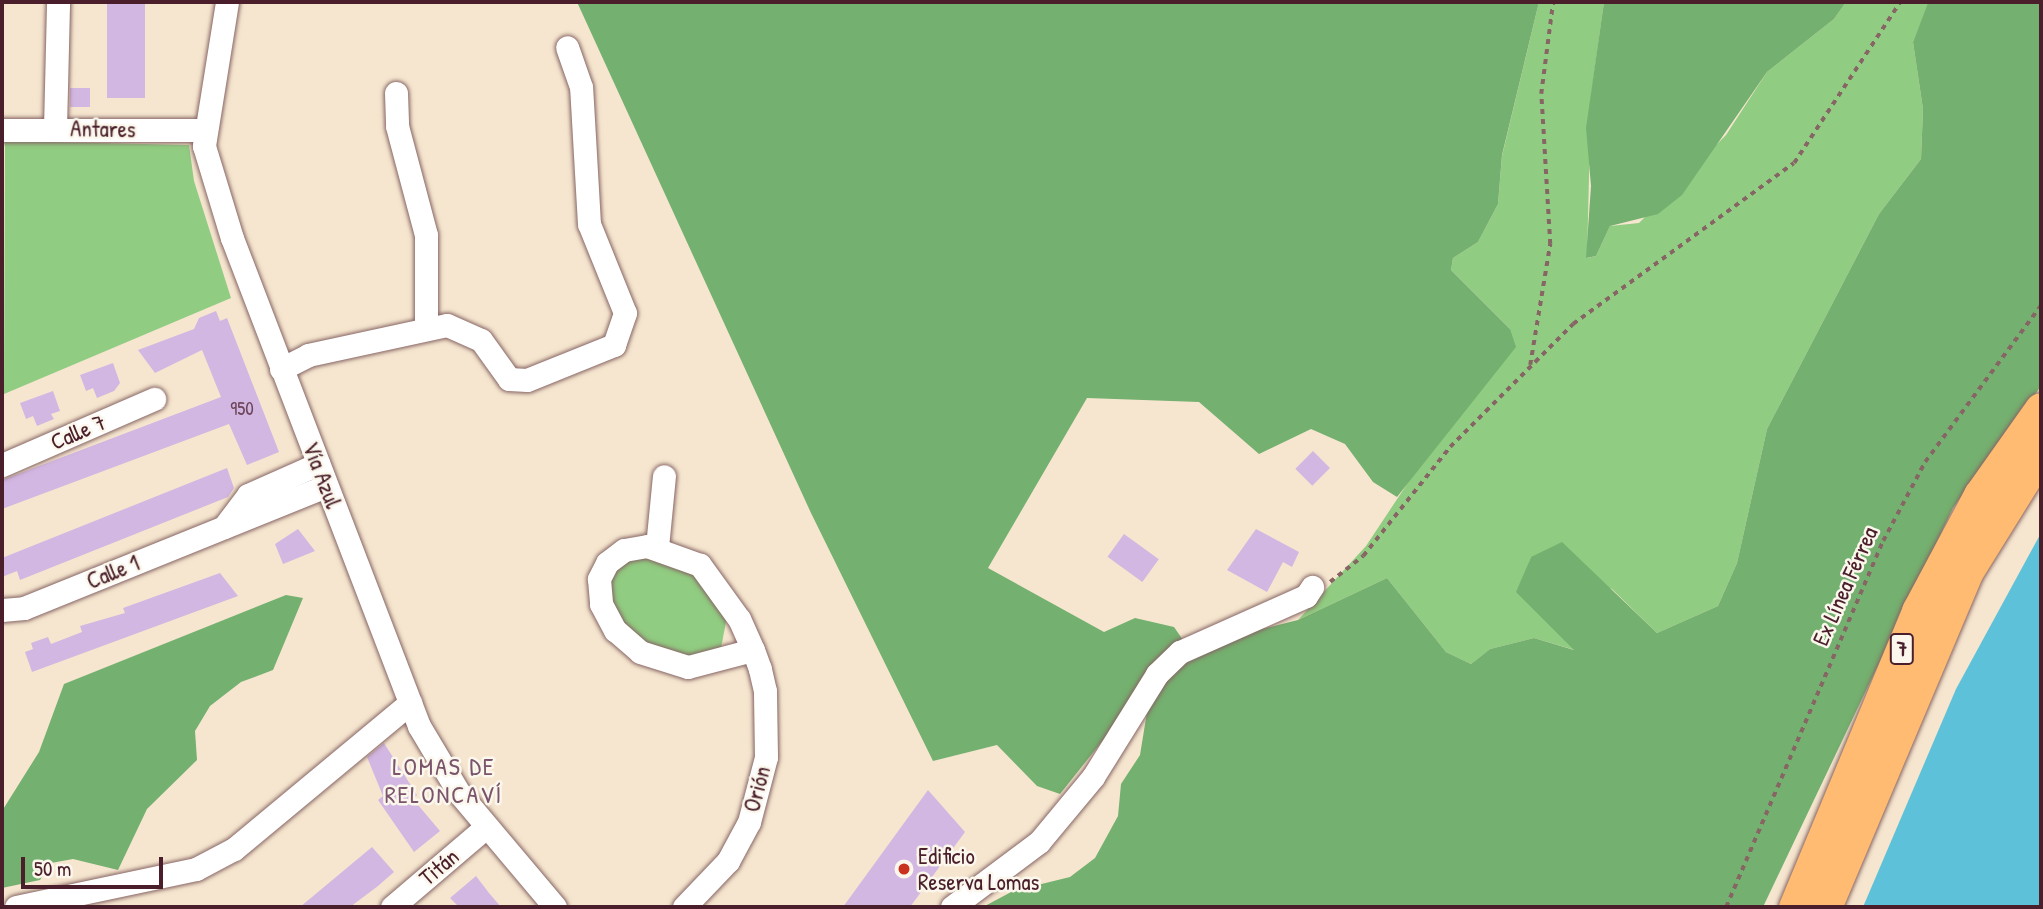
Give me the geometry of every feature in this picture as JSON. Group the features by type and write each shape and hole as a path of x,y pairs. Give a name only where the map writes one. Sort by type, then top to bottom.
{"highway":[{"name":"7","path":"1795,907 1917,611 1980,495 2041,409"},
{"name":"7","path":"1825,907 1967,571 2041,452"}],"street":[{"path":"55,128 58,2"},
{"name":"Vía Azul","path":"228,2 204,130 211,178 281,369 410,704 440,765 486,827 555,907"},
{"path":"281,369 308,355 426,329 466,330 509,379 527,380 614,345 625,328 625,313 589,223 581,87 567,47"},
{"path":"396,93 397,126 426,235 426,329"},
{"name":"Antares","path":"2,130 204,130"},
{"name":"Calle 7","path":"2,465 154,399"},
{"name":"Calle 1","path":"2,610 24,608 223,527 322,475"},
{"path":"664,476 657,547 616,554 599,579 601,604 624,639 681,667 708,666 753,650"},
{"name":"Orión","path":"657,547 707,572 753,650 767,713 756,801 728,861 684,907"},
{"path":"952,907 1039,842 1093,777 1157,674 1180,652 1306,596 1312,587"},
{"path":"16,907 196,869 234,849 410,704"},
{"name":"Titán","path":"392,907 486,827"}],"path":[{"path":"1530,367 1550,244 1541,94 1553,2"},
{"path":"1312,587 1334,581 1363,556 1450,447 1573,324 1664,253 1752,199 1794,163 1900,2"},
{"name":"Ex Línea Férrea","path":"1726,907 1883,541 1925,462 2041,305"}],"green space":[{"path":"577,2 1539,2 1502,155 1498,204 1478,242 1453,258 1451,270 1510,329 1516,347 1397,497 1373,482 1345,444 1311,429 1259,454 1199,402 1087,398 988,568 1104,632 1135,618 1174,627 1183,640 1060,794 1037,786 997,745 933,761 811,513"},
{"path":"1539,2 1604,2 1591,96 1587,258 1596,256 1610,226 1639,223 1726,135 1767,72 1834,19 1846,2 1929,2 1913,42 1923,109 1921,159 1879,214 1767,429 1737,563 1718,606 1657,633 1612,589 1531,557 1517,592 1575,650 1534,638 1490,649 1471,664 1446,652 1387,578 1298,620 1366,546 1510,329 1451,270 1453,258 1478,242 1498,204 1502,156"},
{"path":"1604,2 1846,2 1834,19 1767,72 1682,195 1658,214 1610,226 1596,256 1586,258 1591,186 1586,128"},
{"path":"2041,2 2041,386 1953,508 1763,907 983,907 1013,891 1070,877 1095,858 1118,816 1121,784 1140,755 1147,712 1169,670 1233,636 1298,620 1387,578 1446,652 1471,664 1490,649 1534,638 1574,650 1516,592 1531,557 1562,542 1657,633 1718,606 1737,563 1767,429 1879,214 1921,159 1923,109 1913,42 1928,3"},
{"path":"5,141 189,145 194,181 231,298 4,394"},
{"path":"641,555 695,573 727,617 721,648 690,658 637,640 612,609 608,582 621,561"},
{"path":"286,595 303,598 273,670 241,682 210,706 195,731 197,760 147,809 118,870 73,859 51,863 40,880 2,888 2,811 39,752 64,684"}],"water":[{"path":"2041,533 2041,907 1863,907 1956,689"}],"building":[{"path":"107,2 145,2 145,98 107,98"},
{"path":"70,88 90,88 90,107 70,107"},
{"path":"216,311 220,321 227,318 279,452 247,465 229,424 2,509 2,480 221,397 202,350 155,373 138,350 194,329 199,318"},
{"path":"113,363 120,383 114,391 97,398 93,388 86,391 80,375"},
{"path":"53,391 60,411 51,414 54,419 37,426 33,416 26,419 20,403"},
{"path":"1313,451 1330,468 1312,486 1295,469"},
{"path":"227,468 234,488 228,497 20,580 17,571 2,577 2,558"},
{"path":"298,529 315,551 283,564 275,544"},
{"path":"1256,529 1299,552 1292,567 1283,562 1267,592 1227,570"},
{"path":"1124,534 1159,559 1142,582 1108,557"},
{"path":"220,573 238,596 32,672 25,652 33,649 31,643 48,637 51,644 82,632 80,626 125,613 123,608"},
{"path":"384,743 417,795 413,799 440,831 414,852 378,800 383,796 367,757"},
{"name":"Edificio Reserva Lomas","path":"928,790 965,832 910,907 843,907"},
{"path":"372,847 394,872 378,886 350,907 300,907"},
{"path":"476,876 501,907 459,907 450,898"}],"place":[{"name":"Edificio Reserva Lomas","path":"904,869"}],"district":[{"name":"LOMAS DE RELONCAVÍ","path":"444,781"}]}
